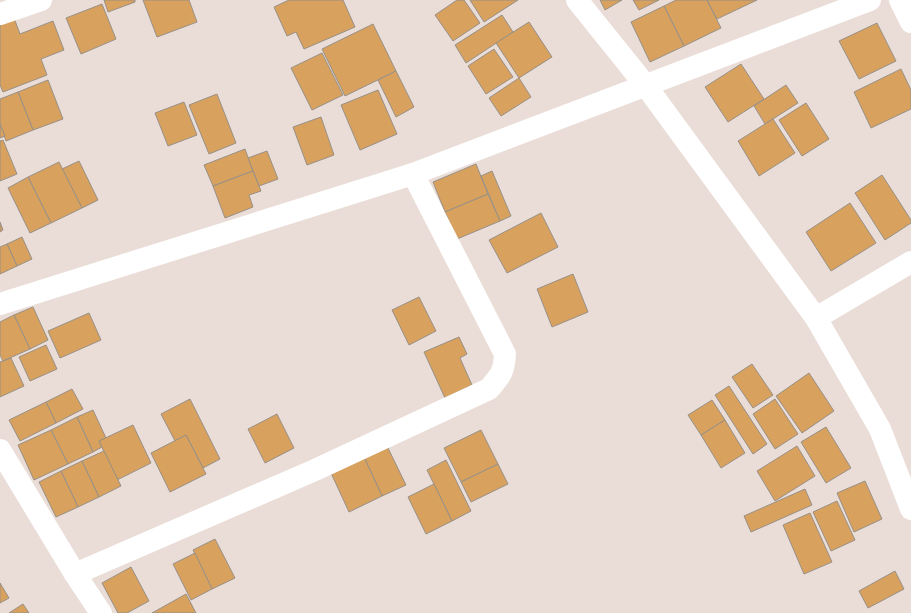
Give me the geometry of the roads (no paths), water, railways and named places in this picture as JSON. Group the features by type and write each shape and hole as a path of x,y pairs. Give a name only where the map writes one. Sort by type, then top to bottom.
{"street":[{"path":"0,14 41,0"},
{"path":"578,0 646,86 816,318 880,429 911,509"},
{"path":"0,304 413,174 870,0"},
{"path":"900,0 911,22"},
{"path":"75,574 315,470 489,389 504,368 505,354 413,174"},
{"path":"816,318 911,262"},
{"path":"0,450 75,574 101,613"}]}
